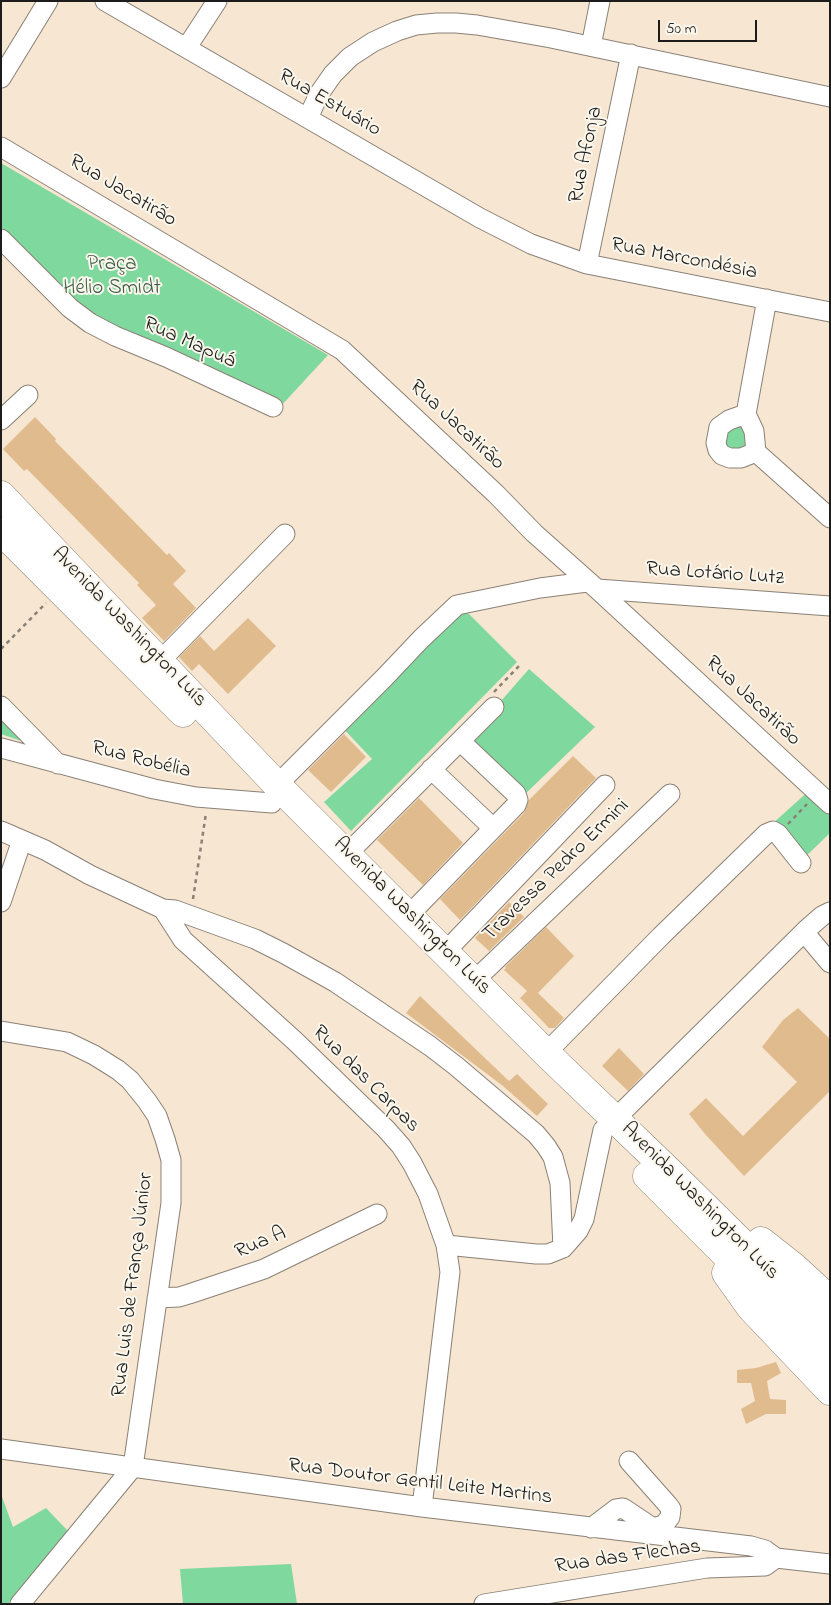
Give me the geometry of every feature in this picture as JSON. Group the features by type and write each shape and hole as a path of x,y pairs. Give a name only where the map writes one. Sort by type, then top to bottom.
{"highway":[{"name":"Avenida Washington Luís","path":"1,496 160,661 275,794 466,993 609,1124 672,1174 791,1306 830,1359"},
{"name":"Avenida Washington Luís","path":"1,532 165,693 275,794 347,854 446,951 546,1053 705,1234 791,1306 830,1330"},
{"path":"672,1174 794,1267 830,1300"},
{"path":"705,1234 727,1273 751,1308 830,1391"}],"street":[{"path":"1,78 48,1"},
{"name":"Rua Estuário","path":"105,1 480,218 532,239"},
{"path":"187,48 217,1"},
{"path":"590,46 600,1"},
{"path":"308,118 319,94 333,74 350,57 374,42 397,31 416,25 456,23 477,25 631,54 830,97"},
{"name":"Rua Afonja","path":"587,264 631,54"},
{"name":"Rua Jacatirão","path":"1,147 342,350 592,586 824,798"},
{"name":"Rua Mapuá","path":"1,239 70,308 90,323 114,336 166,357 273,408"},
{"name":"Rua Marcondésia","path":"532,239 587,264 630,265 767,299 830,312"},
{"path":"767,299 746,414 754,431 756,452 827,511"},
{"path":"1,420 28,395"},
{"path":"746,414 729,420 719,427 716,443 722,455 730,458 740,458 756,452"},
{"path":"160,661 285,534"},
{"name":"Rua Lotário Lutz","path":"275,794 421,639 457,604 540,588 592,586 830,606"},
{"path":"1,706 58,764"},
{"path":"347,854 494,707"},
{"path":"409,915 516,805 518,800 516,794 460,741"},
{"name":"Rua Robélia","path":"1,748 154,789 208,798 275,794"},
{"path":"431,769 493,828"},
{"path":"446,951 605,785"},
{"name":"Travessa Pedro Ermini","path":"474,980 670,794"},
{"path":"1,831 163,909 175,910 255,939 309,966 403,1027 456,1066 536,1134 552,1157 558,1170 562,1199 563,1248"},
{"path":"546,1053 747,851 770,832 778,834 802,863"},
{"path":"1,902 22,840"},
{"name":"Rua das Carpas","path":"163,909 183,940 295,1040 401,1146 428,1194 446,1245 450,1272 422,1507"},
{"path":"446,1245 536,1254 548,1254 563,1248 578,1231 584,1219 609,1124 804,932 822,916 830,912"},
{"path":"804,932 830,963"},
{"name":"Rua Luis de França Júnior","path":"1,1031 52,1039 77,1046 110,1065 130,1080 148,1101 157,1116 171,1160 171,1202 133,1467"},
{"name":"Rua A","path":"157,1298 179,1297 264,1269 377,1214"},
{"name":"Rua Doutor Gentil Leite Martins","path":"1,1449 422,1507 718,1542 765,1550 776,1558 830,1564"},
{"path":"1,1460 32,1453"},
{"path":"591,1528 616,1509 623,1508 653,1528 664,1525 670,1517 671,1509 629,1461"},
{"path":"20,1604 133,1467"},
{"path":"683,1538 689,1553 687,1571"},
{"path":"715,1568 703,1558 706,1546 718,1542"},
{"name":"Rua das Flechas","path":"484,1604 687,1571 765,1566 776,1558"}],"path":[{"path":"1,649 60,590"},
{"path":"192,916 208,798"},
{"path":"778,834 824,798"}],"green space":[{"name":"Praça Hélio Smidt","path":"1,163 328,355 280,407 84,313 1,232"},
{"path":"741,422 753,444 730,454 720,436"},
{"path":"463,608 517,662 351,831 324,802 372,759 340,725"},
{"path":"529,669 595,727 523,796 466,741"},
{"path":"1,715 27,743 1,734"},
{"path":"811,789 830,809 830,833 804,858 772,824"},
{"path":"1,1494 13,1527 46,1508 68,1531 8,1604 1,1604"},
{"path":"291,1564 297,1604 183,1604 180,1569"}],"building":[{"path":"35,417 56,439 55,441 167,555 169,553 186,571 173,584 196,608 164,641 142,618 156,605 137,585 139,583 27,469 24,471 3,449"},
{"path":"248,618 276,646 228,694 199,664 192,671 179,657 200,636 214,651"},
{"path":"344,734 366,757 331,792 308,770"},
{"path":"573,756 596,778 460,920 440,899 524,813 529,800"},
{"path":"419,798 463,843 423,885 377,840"},
{"path":"509,902 524,917 489,951 475,938"},
{"path":"546,927 574,956 538,993 564,1018 555,1028 549,1028 520,998 527,991 504,970"},
{"path":"420,996 509,1081 517,1074 548,1104 537,1116 503,1086 406,1013"},
{"path":"798,1008 830,1039 830,1091 744,1176 689,1114 706,1098 743,1136 797,1082 762,1047 783,1020"},
{"path":"619,1048 644,1074 628,1091 602,1066"},
{"path":"776,1362 781,1373 767,1381 770,1399 786,1400 786,1414 766,1414 746,1424 741,1409 755,1401 751,1383 737,1383 737,1370 756,1368"}]}
